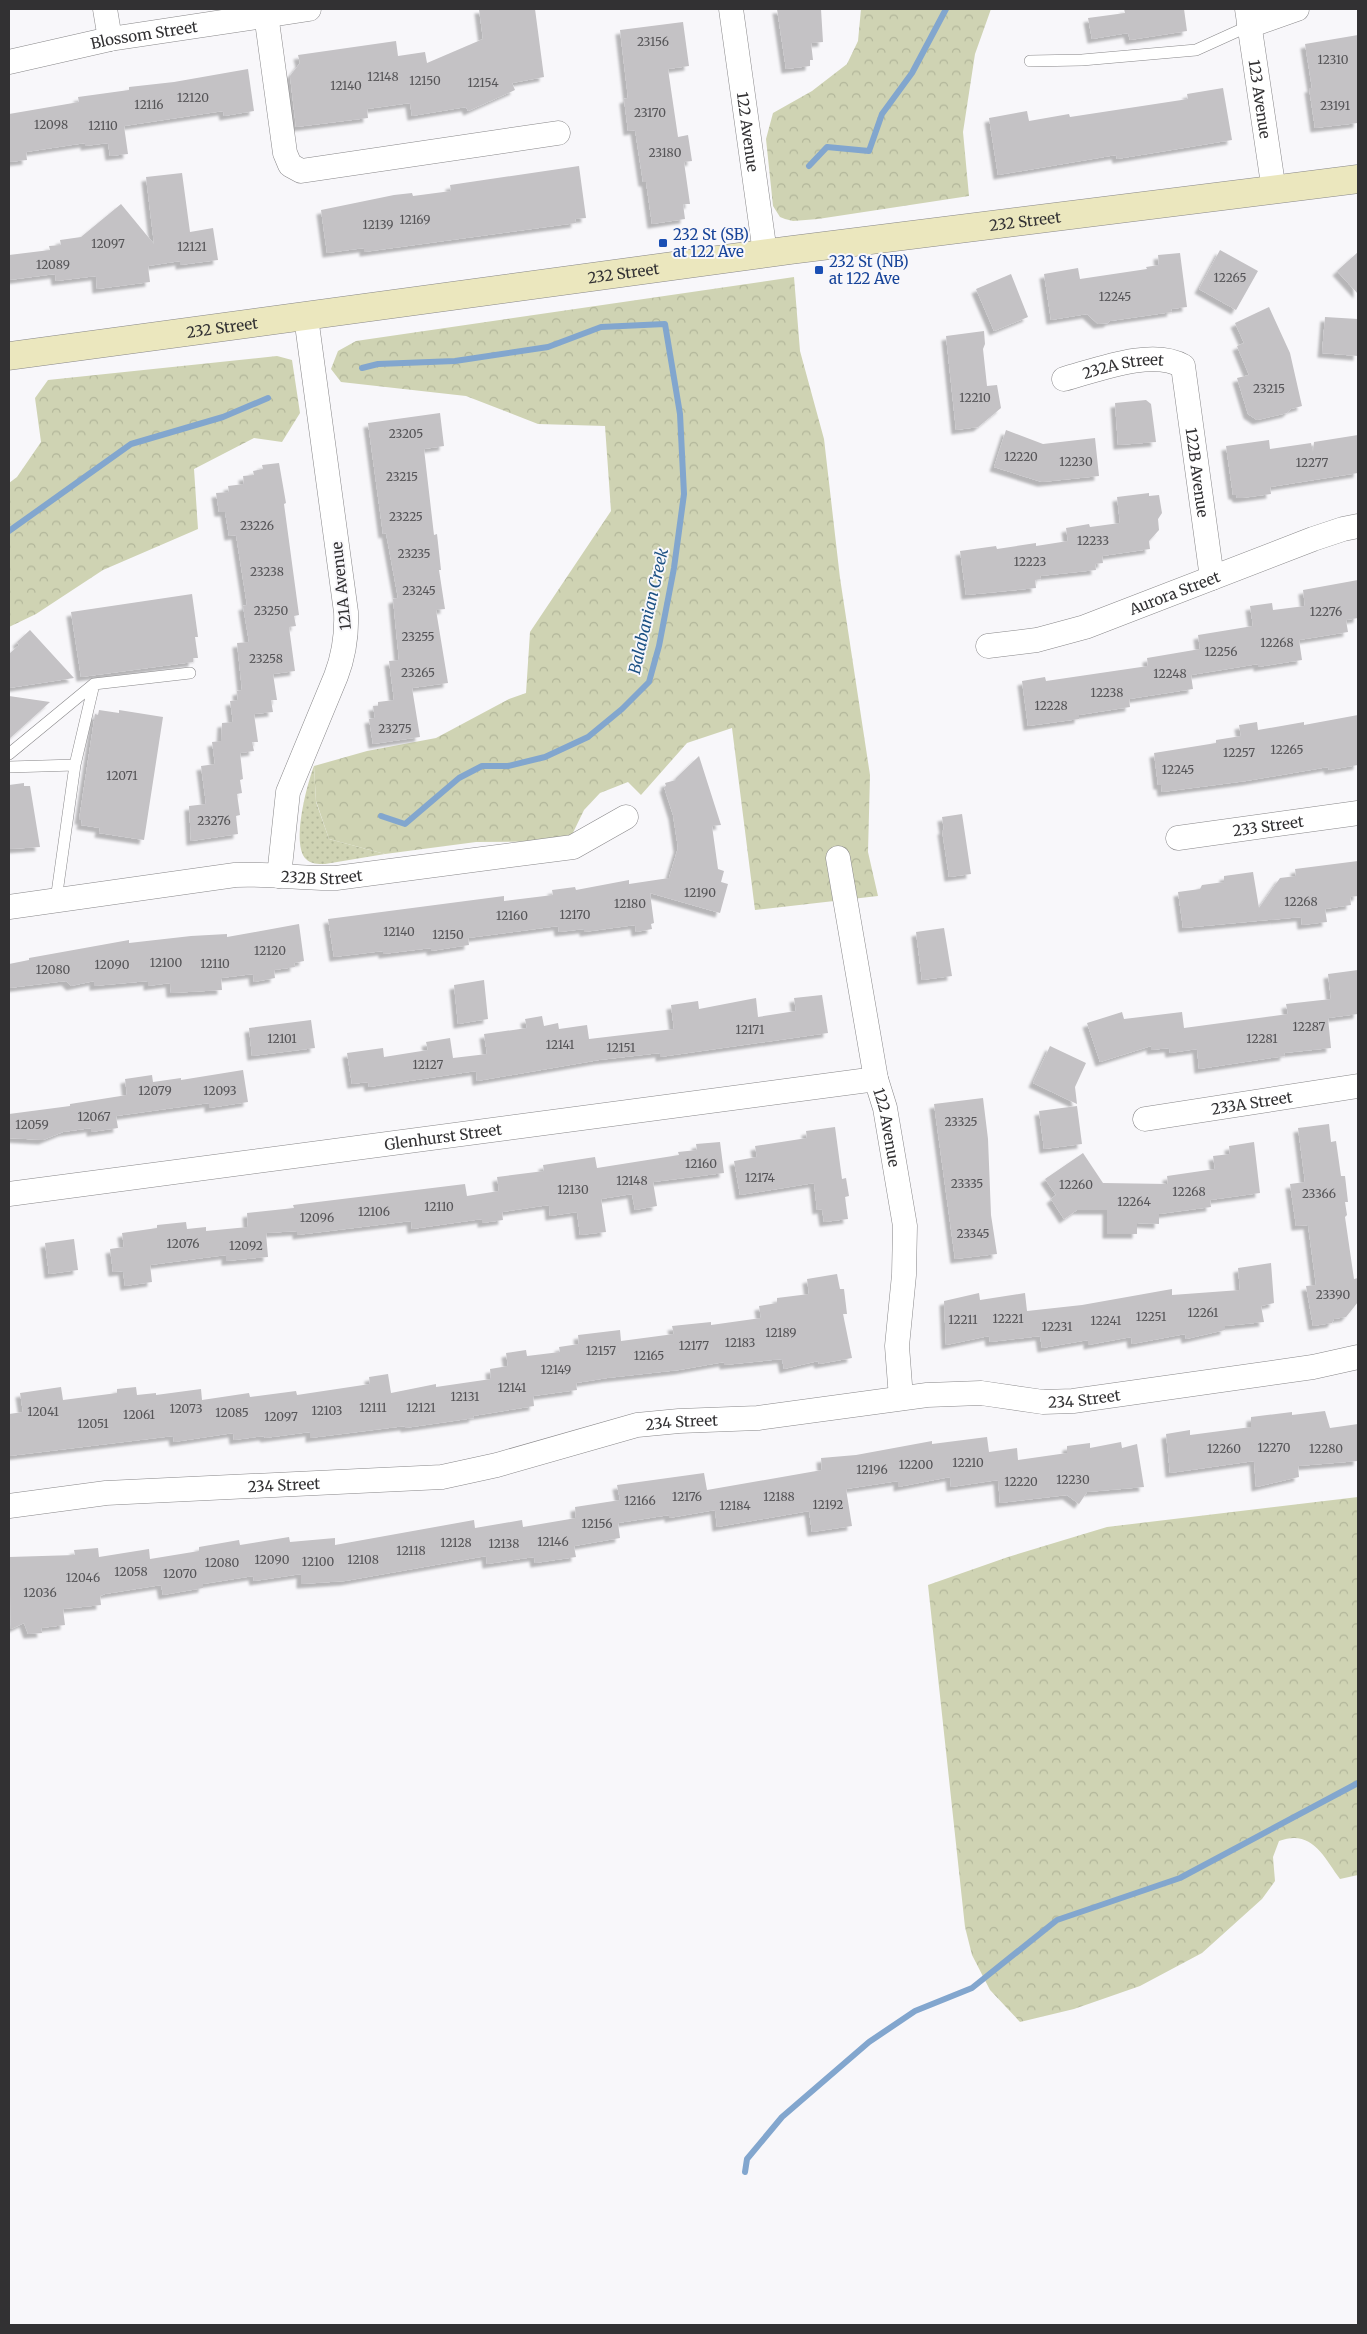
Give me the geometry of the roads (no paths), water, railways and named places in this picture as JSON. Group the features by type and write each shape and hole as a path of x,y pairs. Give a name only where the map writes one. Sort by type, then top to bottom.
{"main road":[{"name":"232 Street","path":"9,356 765,253 1358,179"}],"street":[{"path":"105,9 110,39"},
{"name":"Blossom Street","path":"9,62 110,39 309,9"},
{"name":"122 Avenue","path":"731,9 765,253"},
{"path":"1248,17 1297,9"},
{"path":"266,14 285,153 290,166 301,171 558,132"},
{"name":"123 Avenue","path":"1248,17 1274,190"},
{"name":"121A Avenue","path":"279,876 288,792 343,658 347,634 346,612 306,317"},
{"name":"232A Street","path":"1064,379 1119,364 1159,358 1173,360 1183,366"},
{"name":"122B Avenue","path":"1183,366 1212,578"},
{"name":"Aurora Street","path":"988,646 1037,640 1084,627 1313,539 1342,529 1358,526"},
{"name":"233 Street","path":"1178,838 1358,813"},
{"name":"232B Street","path":"9,907 235,875 254,874 336,878 573,847 626,817"},
{"name":"122 Avenue","path":"838,858 876,1079 885,1108 905,1226 904,1275 897,1346 901,1398"},
{"name":"Glenhurst Street","path":"9,1194 876,1079"},
{"name":"233A Street","path":"1145,1119 1358,1086"},
{"name":"234 Street","path":"9,1506 106,1493 442,1477 497,1465 637,1425 679,1420 758,1418 901,1398 968,1393 1043,1402 1073,1400 1312,1367 1358,1357"}],"lane":[{"path":"1030,61 1082,60 1196,50 1248,17"},
{"path":"9,754 94,684 190,673"},
{"path":"56,900 75,765 94,684"},
{"path":"9,767 75,765"}],"waterway":[{"name":"Balabanian Creek","path":"809,166 827,147 869,151 882,114 912,73 946,9"},
{"name":"Balabanian Creek","path":"362,368 378,364 455,361 548,347 601,327 665,324 680,414 684,494 674,568 659,646 649,682 622,709 588,737 545,757 508,766 482,766 459,778 405,824 381,816"},
{"path":"9,531 131,444 223,417 268,398"},
{"path":"745,2172 747,2159 782,2117 869,2042 915,2011 972,1988 1057,1920 1180,1878 1358,1783"}],"place":[{"name":"232 St (SB) at 122 Ave","path":"663,243"},
{"name":"232 St (NB) at 122 Ave","path":"819,270"}]}
